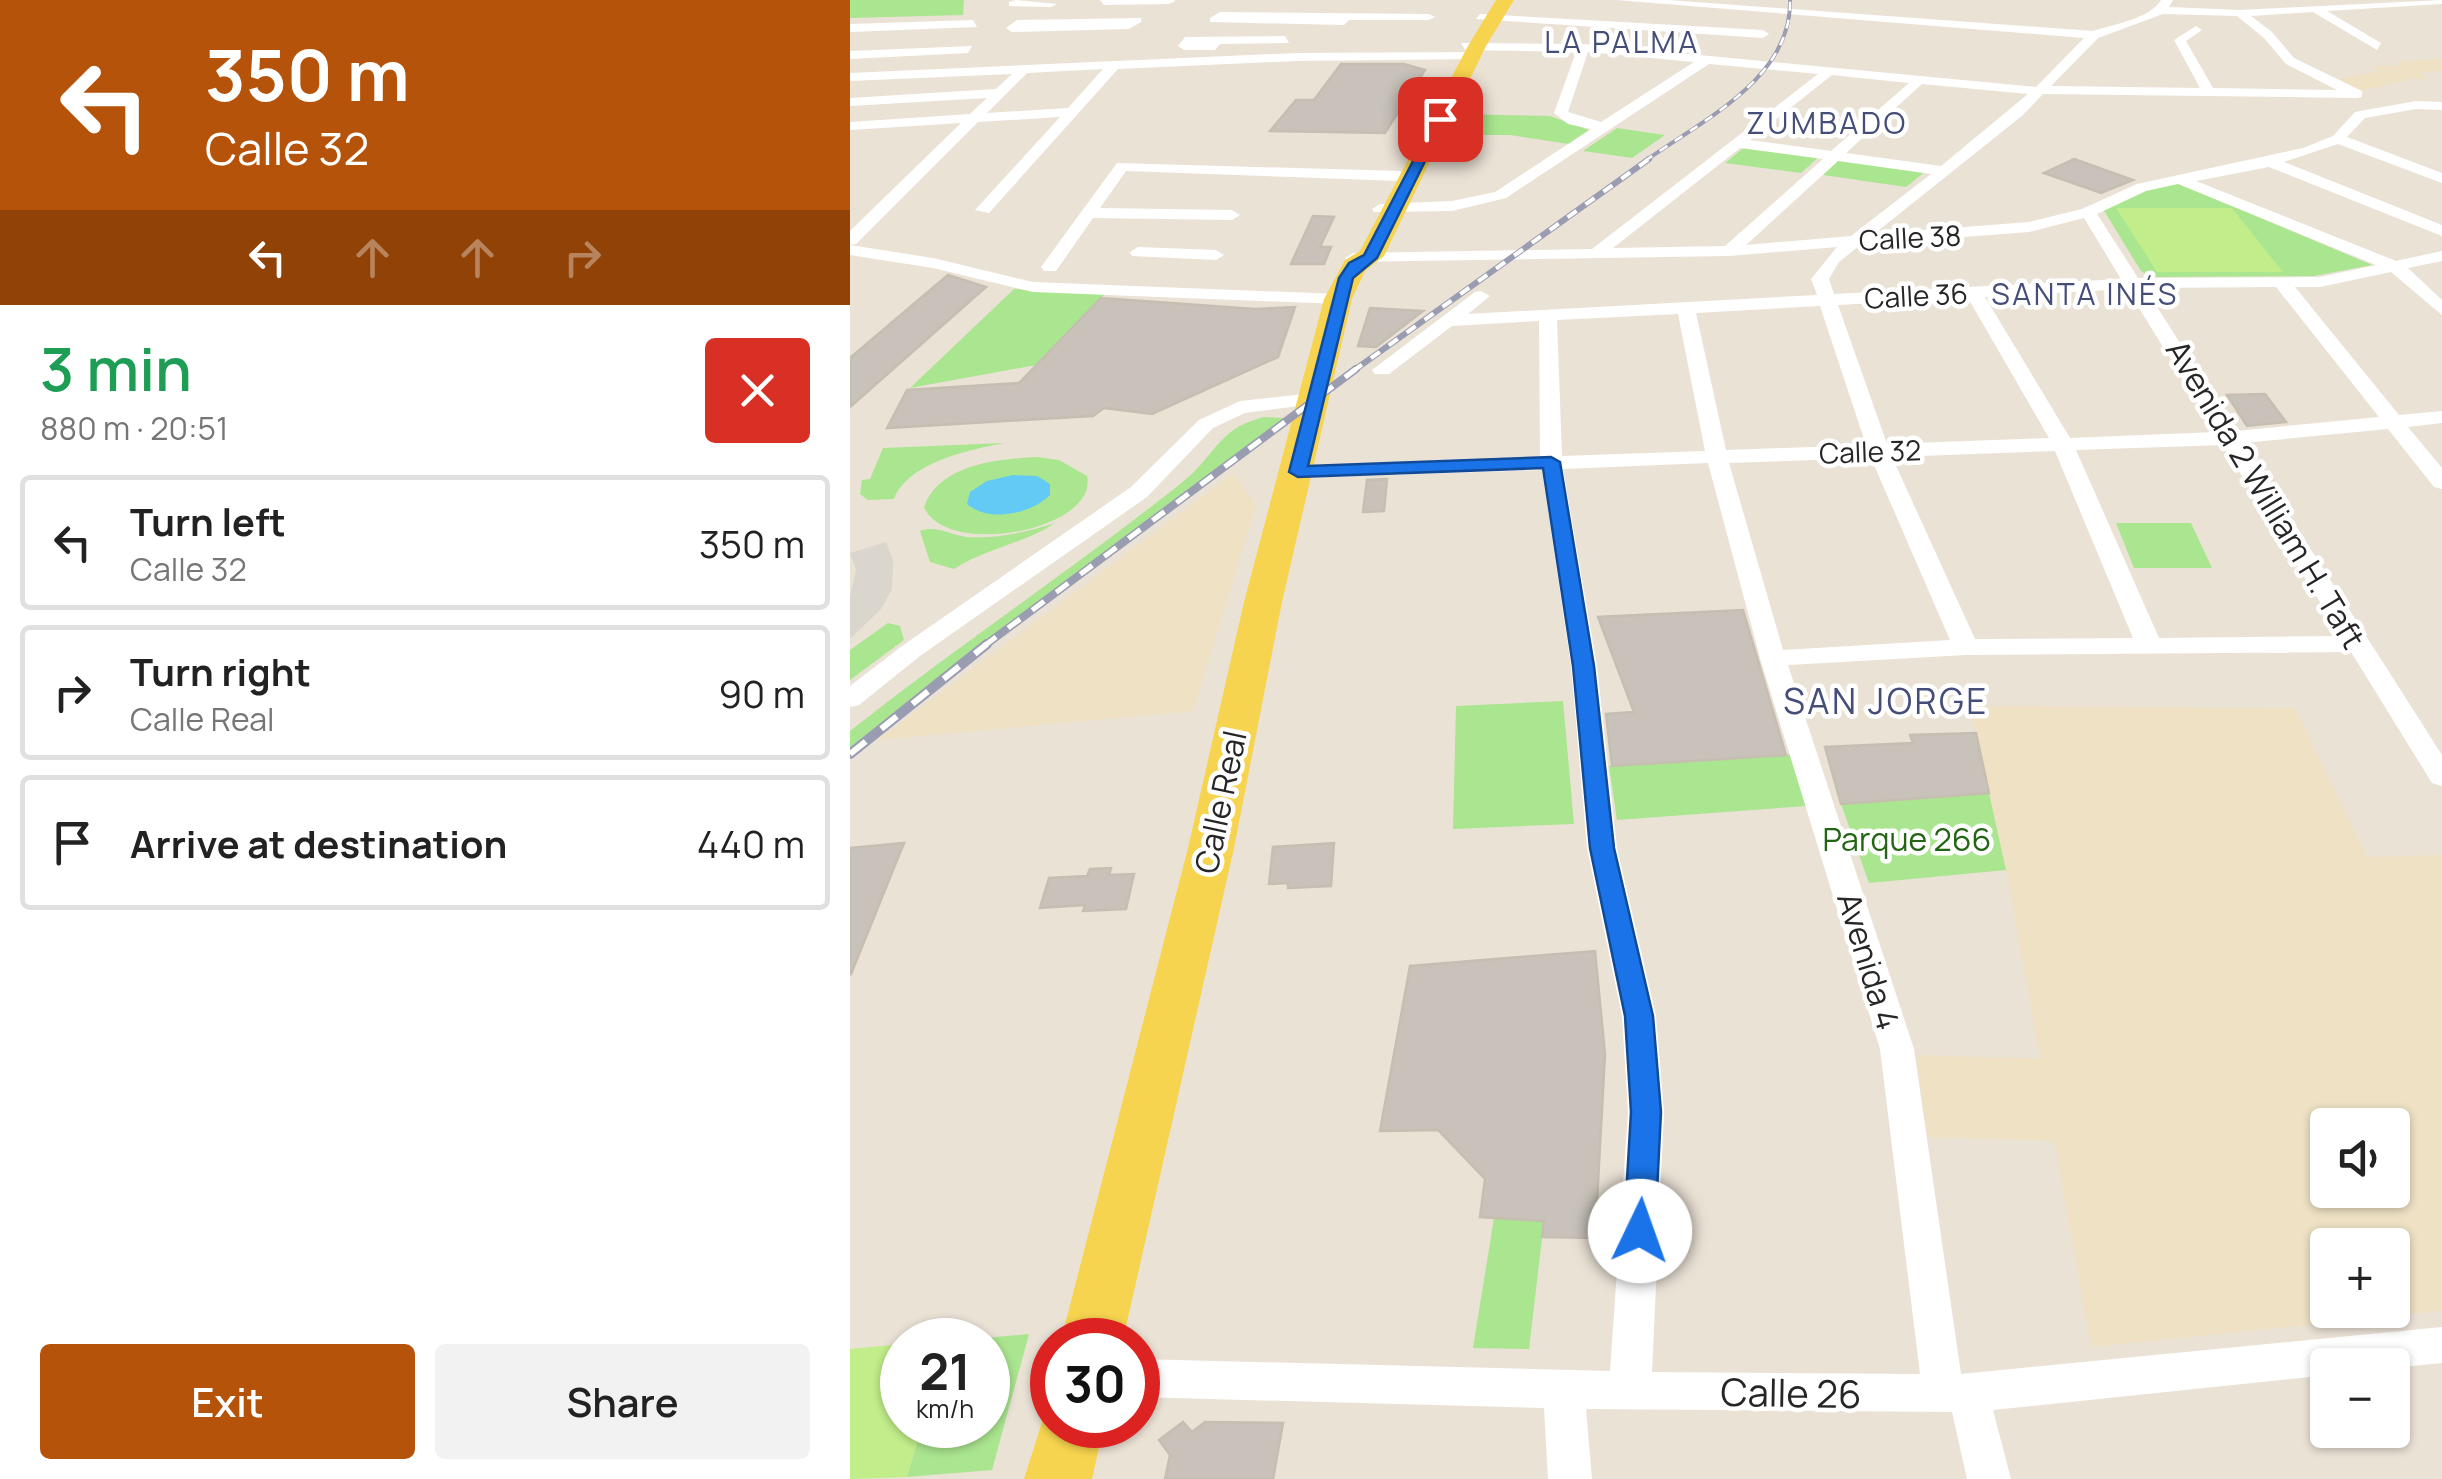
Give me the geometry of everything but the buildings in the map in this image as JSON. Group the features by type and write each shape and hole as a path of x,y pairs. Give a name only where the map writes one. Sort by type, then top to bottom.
{"main road":[{"name":"Calle Real","path":"1386,209 1493,9"},
{"name":"Calle Real","path":"1097,1318 1212,848 1263,602 1338,299 1469,51"},
{"path":"1058,1479 1065,1448"}],"street":[{"path":"1031,0 1013,4 1069,3"},
{"path":"1622,0 2094,34 2138,21 2164,5 2253,22"},
{"path":"2179,0 2195,10"},
{"path":"1086,2 1170,1"},
{"path":"850,77 1025,68 1096,54 1133,22 1170,1"},
{"path":"2218,13 2442,1"},
{"path":"1493,9 1762,34"},
{"path":"2316,10 2377,46"},
{"path":"1746,64 1771,11"},
{"path":"2240,13 2290,61 2358,94"},
{"path":"1343,21 1220,15 1214,20 1343,21 1429,17 1418,32"},
{"path":"1400,31 1410,17"},
{"path":"850,28 974,18 966,71"},
{"path":"1013,55 1096,54 1115,64 1305,44 1343,21"},
{"path":"2138,21 2196,30 2180,40 2210,93"},
{"path":"1133,22 1012,28 1017,24 1133,22"},
{"path":"1966,647 1878,450 1820,279 1826,266 2041,90 2094,34"},
{"path":"1305,44 1184,46 1185,41 1305,44 1469,51 1583,48 1917,82 2041,90 2358,94 2416,105 2442,116"},
{"path":"1389,46 1407,46"},
{"path":"1583,48 1561,113 1572,121 1604,127"},
{"path":"850,55 968,49"},
{"path":"1386,209 1465,205 1500,196 1706,60"},
{"path":"983,210 1115,64"},
{"path":"850,240 1025,68"},
{"path":"1594,254 1827,73"},
{"path":"1729,251 1917,82"},
{"path":"850,102 1000,93"},
{"name":"Calle 38","path":"1359,261 1729,251 1969,235 2062,221 2127,192 2270,162 2338,139 2360,115 2416,105 2442,106"},
{"path":"850,126 1069,112"},
{"path":"850,146 876,124"},
{"path":"2338,139 2442,178"},
{"path":"1738,142 1944,171"},
{"path":"2270,162 2442,231"},
{"path":"1050,267 1122,166 1402,174"},
{"path":"1206,188 1218,170"},
{"path":"2178,179 2396,267 2442,310"},
{"name":"Avenida 2 William H. Taft","path":"2088,212 2233,438 2356,644 2442,778"},
{"path":"1090,213 1232,215"},
{"path":"850,250 933,263 1016,285 1204,268"},
{"path":"1138,252 1338,299"},
{"name":"Calle 36","path":"1448,321 2136,283 2343,279 2442,256"},
{"path":"2281,282 2442,482"},
{"path":"1974,292 2063,444 2150,645"},
{"path":"1382,370 1481,296"},
{"name":"Avenida 4","path":"1686,308 1717,457 1773,658 1897,1049 1955,1393 1988,1479"},
{"path":"1548,316 1551,462 1584,666 1602,848 1639,1016 1646,1112 1630,1390"},
{"path":"850,699 911,650 1139,492 1206,424 1240,407 1314,399"},
{"name":"Calle 32","path":"1298,472 2233,438 2442,417"},
{"path":"1773,658 1966,647 2356,644"},
{"name":"Calle 26","path":"1160,1378 1435,1383 1564,1390 1955,1393 2442,1345"},
{"path":"1564,1390 1570,1479"}],"shaded area":[{"path":"2442,59 2442,71 2420,73 2428,79 2405,78 2407,81 2360,91 2334,80 2381,71 2371,67 2403,65 2397,61"},
{"path":"1233,473 1256,505 1193,711 878,740"},
{"path":"886,542 893,560 892,589 881,609 850,639 850,596 856,570 850,553"},
{"path":"1970,706 2295,708 2367,857 2442,855 2442,1311 2410,1314 2410,1228 2310,1228 2310,1325 2091,1347 2054,1141 1928,1137 1916,1055 2040,1059 2006,870"}],"green space":[{"path":"850,0 964,0 963,15 850,18"},
{"path":"1454,114 1550,116 1589,130 1569,144 1510,135 1445,135"},
{"path":"1617,128 1665,135 1632,158 1583,151"},
{"path":"1746,146 1820,156 1801,173 1725,163"},
{"path":"1840,159 1926,171 1906,187 1823,175"},
{"path":"2180,184 2372,265 2314,276 2150,277 2141,271 2103,209 2138,192"},
{"path":"2116,208 2232,208 2283,272 2157,272"},
{"path":"1014,289 1105,294 1036,365 910,388"},
{"path":"1264,417 1284,418 928,688 850,754 850,731 1173,489 1231,432"},
{"path":"1004,443 958,454 926,467 901,486 894,499 868,500 860,494 862,480 870,479 883,448"},
{"path":"1037,457 1059,460 1087,476 1084,495 1070,511 1046,523 1018,531 960,532 938,523 924,507 943,481 956,473 988,462"},
{"path":"1055,523 954,569 930,562 920,531 932,529 967,537 989,537"},
{"path":"2116,523 2191,523 2212,568 2134,568"},
{"path":"888,623 900,626 904,640 850,680 850,650"},
{"path":"1563,701 1574,824 1453,829 1456,706"},
{"path":"1792,754 1806,806 1617,820 1609,766"},
{"name":"Parque 266","path":"1989,793 2006,870 1869,883 1841,804"},
{"path":"1494,1218 1544,1221 1529,1349 1473,1348"},
{"path":"1029,1334 1010,1404 1010,1336"},
{"path":"880,1346 880,1448 915,1448 907,1477 850,1479 850,1349"},
{"path":"915,1448 998,1448 992,1470 907,1477"}],"water":[{"path":"1013,475 1037,476 1050,484 1050,495 1032,507 1010,514 987,513 967,504 970,492 987,481"}],"railway":[{"path":"1645,161 1716,113 1760,75 1787,28 1790,0"},
{"path":"1353,371 1649,159"},
{"path":"984,646 1356,369"},
{"path":"850,754 987,644"}],"district":[{"name":"LA PALMA","path":"1622,41"},
{"name":"ZUMBADO","path":"1827,122"},
{"name":"SANTA INÉS","path":"2085,293"},
{"name":"SAN JORGE","path":"1886,701"}],"route":[{"path":"1440,119 1370,258 1354,266 1346,278 1298,472 1551,462 1569,554 1584,666 1602,848 1639,1016 1646,1112 1640,1231"}]}
